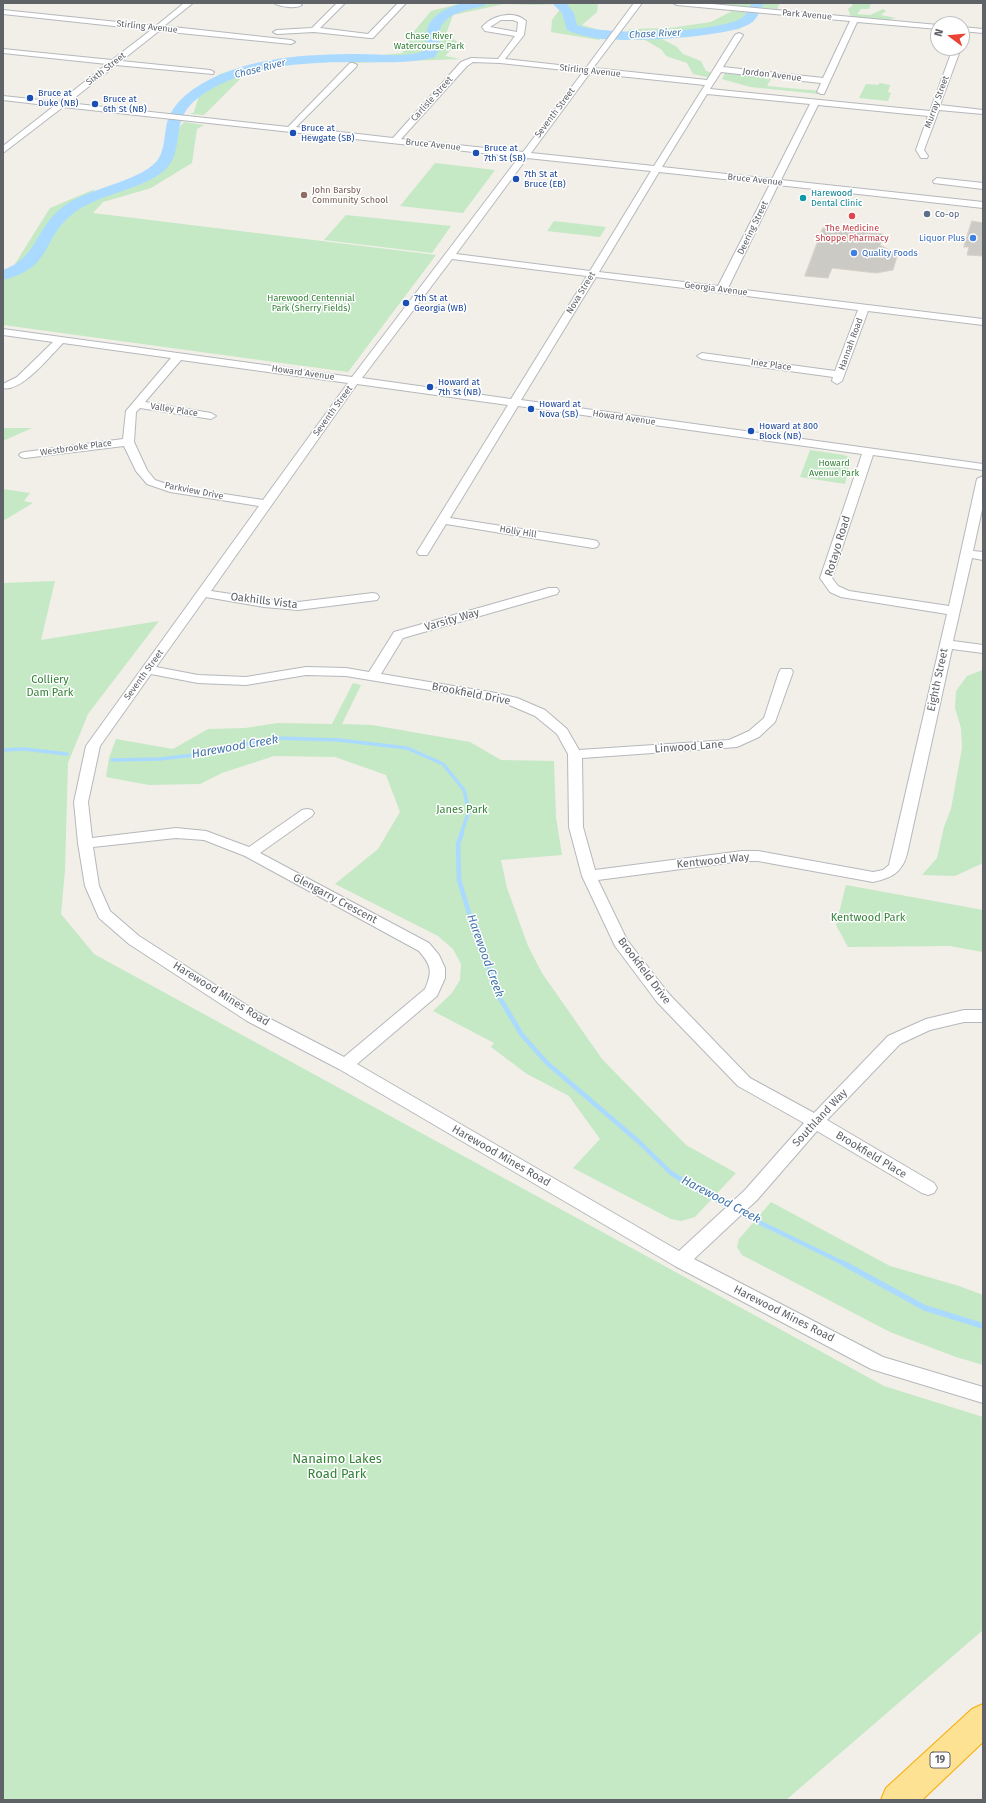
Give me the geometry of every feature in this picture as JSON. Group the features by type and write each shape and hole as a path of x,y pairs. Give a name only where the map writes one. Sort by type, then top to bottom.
{"highway":[{"name":"19","path":"898,1800 983,1720"}],"street":[{"name":"Sixth Street","path":"3,150 189,3"},
{"path":"278,3 298,5"},
{"path":"314,30 341,3"},
{"path":"277,32 314,30 370,36 402,3"},
{"name":"Seventh Street","path":"85,843 81,802 94,746 355,380 476,221 638,3"},
{"name":"Park Avenue","path":"676,3 930,26"},
{"name":"Stirling Avenue","path":"3,12 291,42"},
{"path":"821,92 855,19"},
{"path":"970,31 983,31"},
{"path":"500,61 520,35"},
{"name":"Nova Street","path":"423,552 739,35"},
{"path":"3,50 210,72"},
{"name":"Murray Street","path":"924,156 920,150 954,56"},
{"name":"Stirling Avenue","path":"471,60 500,61 588,70 815,102 983,112"},
{"name":"Carlisle Street","path":"395,141 464,64 471,60"},
{"path":"290,129 353,65"},
{"name":"Jordon Avenue","path":"718,69 826,82"},
{"name":"Bruce Avenue","path":"3,98 983,206"},
{"name":"Deering Street","path":"722,289 815,102"},
{"path":"937,181 983,186"},
{"name":"Georgia Avenue","path":"448,256 983,322"},
{"name":"Hannah Road","path":"838,378 864,307"},
{"name":"Howard Avenue","path":"3,332 983,467"},
{"path":"7,386 22,379 61,340"},
{"path":"128,442 131,411 179,356"},
{"name":"Inez Place","path":"702,356 838,378"},
{"name":"Valley Place","path":"137,404 211,416"},
{"name":"Parkview Drive","path":"128,442 142,471 151,482 170,489 267,504"},
{"name":"Westbrooke Place","path":"25,455 128,442"},
{"name":"Rotayo Road","path":"869,451 826,578 829,585 841,593 955,611"},
{"name":"Eighth Street","path":"884,875 893,870 898,863 983,479"},
{"name":"Holly Hill","path":"442,520 593,544"},
{"path":"967,554 983,556"},
{"name":"Varsity Way","path":"373,677 398,635 553,591"},
{"name":"Oakhills Vista","path":"203,593 264,604 298,606 373,597"},
{"path":"946,644 983,649"},
{"name":"Brookfield Drive","path":"148,670 198,679 246,681 306,671 346,672 512,701 540,713 562,732 575,754 576,827 589,876 620,942 663,998 744,1082 815,1122"},
{"name":"Linwood Lane","path":"575,754 732,744 754,734 770,719 786,672"},
{"path":"250,853 307,813"},
{"name":"Glengarry Crescent","path":"85,843 176,833 206,836 250,853 424,947 437,962 439,976 431,992 346,1065"},
{"name":"Harewood Mines Road","path":"85,843 92,886 104,914 134,940 253,1017 346,1065 681,1261 878,1363 983,1395"},
{"name":"Kentwood Way","path":"589,876 742,856 758,856 873,877 884,875"},
{"name":"Southland Way","path":"681,1261 751,1195 815,1122 894,1040 926,1025 964,1016 983,1016"},
{"name":"Brookfield Place","path":"815,1122 928,1188"}],"green space":[{"name":"Chase River Watercourse Park","path":"463,3 598,3 597,12 582,25 606,32 599,40 551,32 552,20 564,4 504,4 453,15 446,34 458,42 445,56 460,59 353,63 354,61 295,61 245,74 204,115 190,114 194,112 202,86 220,74 260,66 284,59 309,57 359,57 404,53 402,52 408,49 408,41 411,35 431,11"},
{"path":"707,3 780,3 777,9"},
{"path":"851,3 871,3 869,9 861,9 857,14 870,15 883,9 886,11 881,15 896,18 887,20 851,17 848,9 853,5"},
{"path":"732,11 750,13 740,29 682,35 662,39 677,47 683,54 701,61 706,71 714,73 711,78 693,74 687,63 666,56 662,50 645,40 622,40 630,29 670,28 711,22"},
{"path":"725,73 771,79 767,86 821,91 819,94 750,87 722,79"},
{"path":"880,83 890,85 888,92 891,93 888,101 859,98 866,84 878,85"},
{"name":"Harewood Centennial Park (Sherry Fields)","path":"184,122 204,125 197,129 192,163 151,188 103,202 93,213 436,255 348,372 3,325 3,270 13,267 50,208 95,189 89,196 121,185 158,168 167,162 172,156 173,150 171,138"},
{"path":"435,163 495,170 463,213 400,206"},
{"path":"346,215 451,226 432,253 324,240"},
{"path":"554,221 606,227 600,237 547,231"},
{"path":"3,428 32,428 3,441"},
{"name":"Howard Avenue Park","path":"810,450 844,455 851,458 845,484 800,477"},
{"path":"3,489 30,493 24,501 33,503 3,521"},
{"name":"Nanaimo Lakes Road Park","path":"55,581 41,640 159,621 88,714 68,763 65,870 61,914 94,954 884,1386 983,1417 983,1630 786,1800 3,1800 3,583"},
{"path":"983,670 983,863 955,876 922,875 937,858 944,827 951,809 962,748 961,728 955,708 956,691 967,676"},
{"name":"Janes Park","path":"353,683 361,685 342,724 372,725 470,742 501,760 554,761 556,817 562,855 501,860 507,888 528,946 542,973 602,1059 686,1145 736,1173 695,1217 681,1221 671,1219 573,1168 600,1139 569,1096 527,1074 491,1047 494,1043 433,1011 452,993 460,980 461,964 453,949 438,936 335,884 378,849 400,812 386,775 335,757 274,756 222,773 200,784 149,785 106,777 109,758 116,739 173,749 208,729 245,728 278,723 332,724"},
{"name":"Kentwood Park","path":"846,885 983,910 983,952 950,946 848,947 836,925"},
{"path":"771,1202 890,1266 959,1286 983,1295 983,1365 956,1357 890,1332 742,1255 737,1247 739,1239"}],"building":[{"name":"Liquor Plus","path":"972,221 983,223 983,256 967,255 969,247 964,247"},
{"name":"Quality Foods","path":"823,228 883,234 880,245 898,253 893,270 876,273 832,268 828,278 805,276"}],"waterway":[{"name":"Chase River","path":"3,275 27,265 38,251 51,227 69,209 92,196 142,177 160,166 169,152 174,121 177,113 190,98 207,86 227,76 272,64 340,58 405,59 430,54 434,47 433,36 435,26 439,20 450,11 480,3"},
{"name":"Chase River","path":"558,3 568,13 571,27 583,32 603,35 628,36 683,33 730,26 747,20 758,3"},
{"name":"Harewood Creek","path":"112,760 160,759 203,754 274,738 339,740 407,748 443,764 464,790 469,811 461,834"},
{"name":"Harewood Creek","path":"3,750 24,749 67,754"},
{"name":"Harewood Creek","path":"462,833 458,844 459,880 479,946 486,956 495,990 522,1035 547,1063 638,1141 671,1173 701,1192 732,1208"},
{"name":"Harewood Creek","path":"738,1212 843,1263"},
{"name":"Harewood Creek","path":"843,1263 925,1308 983,1326"}],"place":[{"name":"Bruce at Duke (NB)","path":"30,98"},
{"name":"Bruce at 6th St (NB)","path":"95,104"},
{"name":"Bruce at Hewgate (SB)","path":"293,133"},
{"name":"Bruce at 7th St (SB)","path":"476,153"},
{"name":"7th St at Bruce (EB)","path":"516,179"},
{"name":"John Barsby Community School","path":"304,195"},
{"name":"Harewood Dental Clinic","path":"803,198"},
{"name":"Co-op","path":"927,214"},
{"name":"The Medicine Shoppe Pharmacy","path":"852,216"},
{"name":"Liquor Plus","path":"973,238"},
{"name":"Quality Foods","path":"854,253"},
{"name":"7th St at Georgia (WB)","path":"406,303"},
{"name":"Howard at 7th St (NB)","path":"430,387"},
{"name":"Howard at Nova (SB)","path":"531,409"},
{"name":"Howard at 800 Block (NB)","path":"751,431"}],"park label":[{"name":"Colliery Dam Park","path":"50,686"}]}
